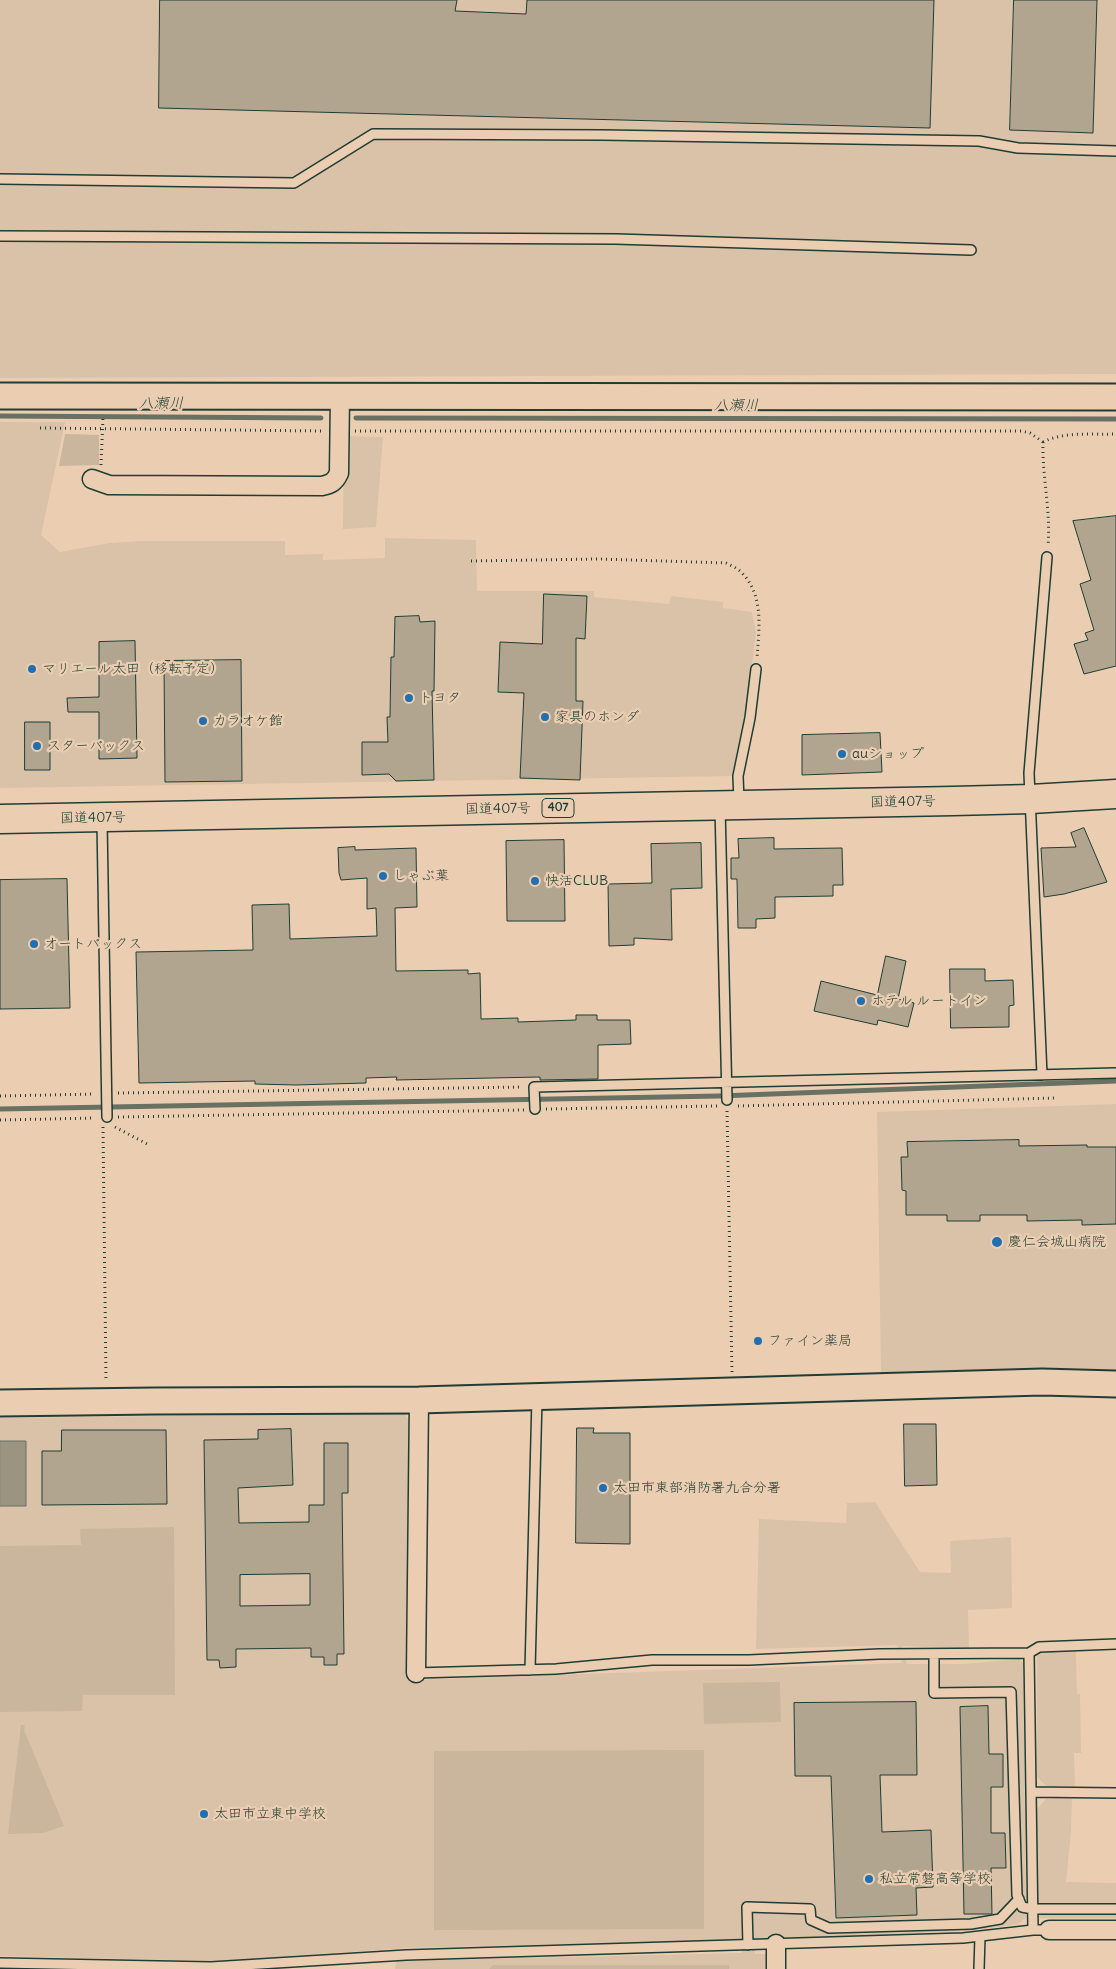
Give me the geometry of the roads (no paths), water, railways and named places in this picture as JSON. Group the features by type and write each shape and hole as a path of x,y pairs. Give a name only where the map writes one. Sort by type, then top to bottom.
{"highway":[{"name":"国道407号","path":"0,819 1031,800 1116,794"}],"street":[{"path":"0,396 1116,397"},
{"path":"97,473 109,485 322,486 335,480 339,473 340,396"},
{"path":"0,1403 164,1400 419,1400 1042,1382 1116,1384"},
{"path":"416,1673 419,1400"},
{"path":"1041,1930 1116,1930"},
{"path":"776,1944 776,1969"}],"lane":[{"path":"0,179 294,183 373,134 592,135 978,141 1018,148 1116,151"},
{"path":"0,236 616,239 971,250"},
{"path":"1042,1074 1029,773 1047,557"},
{"path":"727,1100 730,805 750,718 756,669"},
{"path":"102,818 107,1115"},
{"path":"535,1107 534,1088 727,1085 1116,1073"},
{"path":"530,1670 537,1397"},
{"path":"416,1673 530,1670 652,1660 749,1660 879,1654 1029,1653 1040,1647 1116,1644"},
{"path":"0,1963 211,1967 406,1955 980,1937 1041,1930 1033,1909 1029,1653"},
{"path":"934,1654 934,1693 1011,1692 1017,1896 1022,1907 1033,1909 1116,1909"},
{"path":"1031,1792 1116,1793"},
{"path":"748,1945 747,1907 810,1909 810,1920 829,1928 971,1924 1000,1920 1019,1899"},
{"path":"979,1969 980,1937"}],"waterway":[{"name":"八瀬川","path":"0,416 321,418"},
{"name":"八瀬川","path":"356,418 1116,419"},
{"path":"0,1109 719,1096 1116,1081"}],"place":[{"name":"マリエール太田（移転予定）","path":"32,669"},
{"name":"トヨタ","path":"409,698"},
{"name":"家具のホンダ","path":"545,717"},
{"name":"カラオケ館","path":"203,721"},
{"name":"スターバックス","path":"37,746"},
{"name":"auショップ","path":"842,754"},
{"name":"しゃぶ葉","path":"383,876"},
{"name":"快活CLUB","path":"535,881"},
{"name":"オートバックス","path":"34,944"},
{"name":"ホテル ルートイン","path":"861,1001"},
{"name":"慶仁会城山病院","path":"997,1242"},
{"name":"ファイン薬局","path":"758,1341"},
{"name":"太田市東部消防署九合分署","path":"603,1488"},
{"name":"太田市立東中学校","path":"204,1814"},
{"name":"私立常磐高等学校","path":"869,1879"}]}
